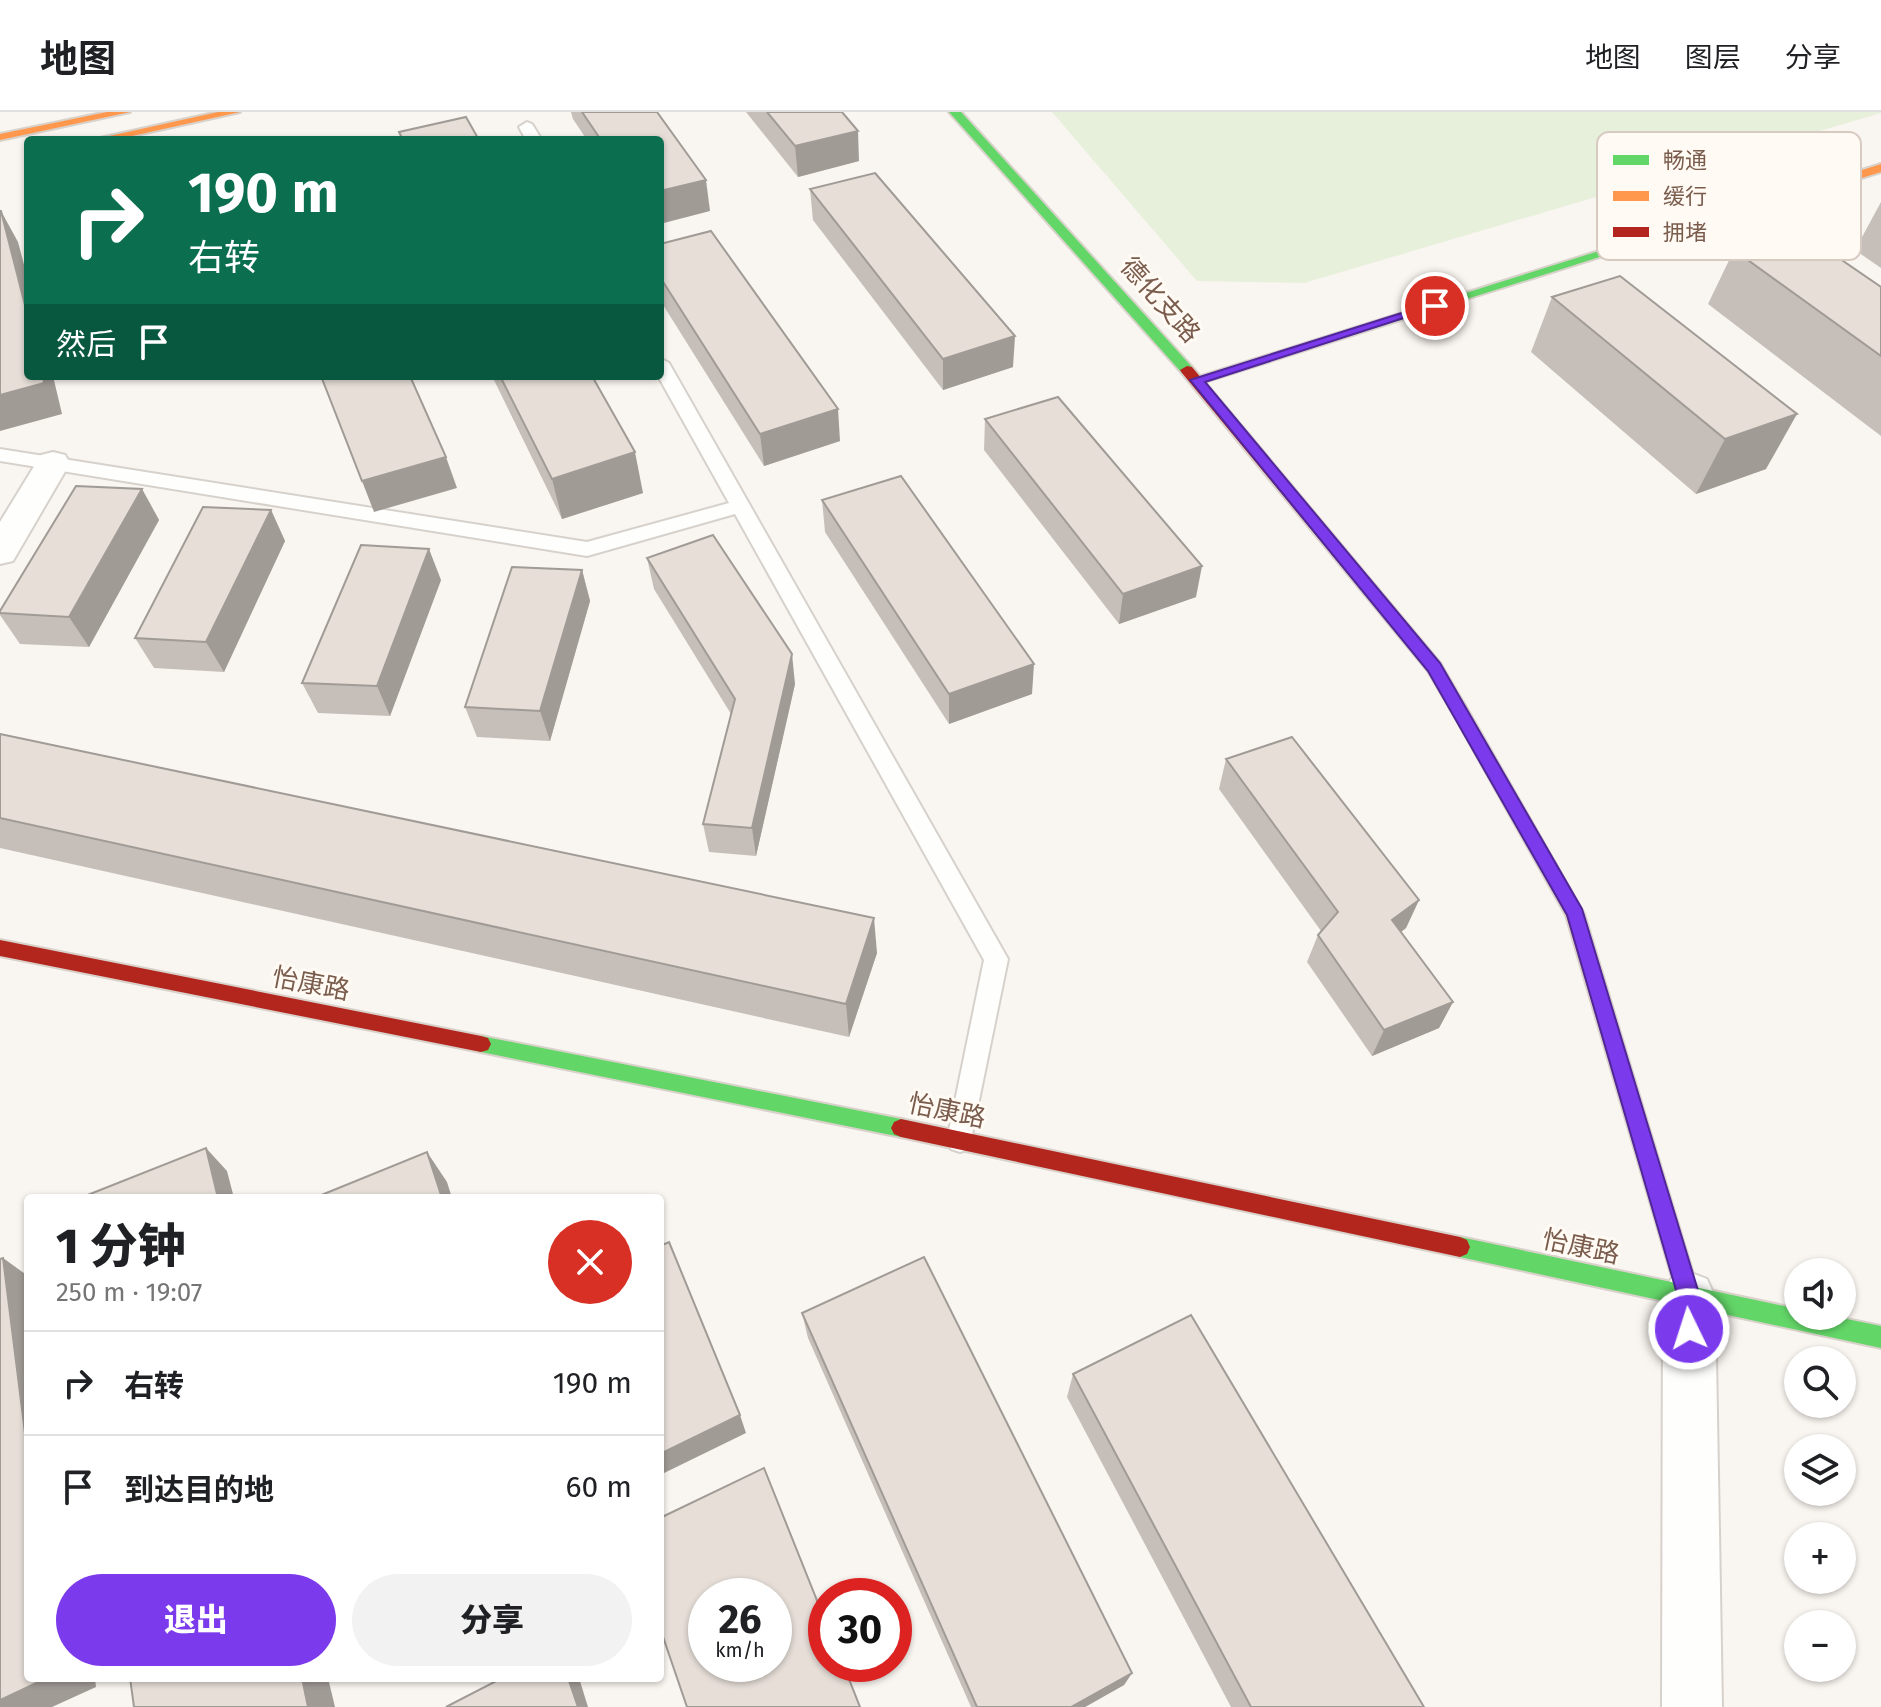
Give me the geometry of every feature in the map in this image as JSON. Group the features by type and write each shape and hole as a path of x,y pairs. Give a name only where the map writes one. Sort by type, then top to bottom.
{"main road":[{"path":"0,137 124,112"},
{"path":"117,136 234,112"},
{"name":"德化支路","path":"955,112 1196,380 1434,667 1575,914 1689,1297"},
{"path":"1861,174 1881,168"},
{"path":"1196,380 1597,256"},
{"name":"怡康路","path":"0,948 960,1140 1881,1337"}],"street":[{"path":"0,552 53,463"},
{"path":"1689,1297 1692,1707"}],"lane":[{"path":"664,370 996,959 960,1140"},
{"path":"0,455 587,549 741,506"}],"green space":[{"path":"1052,112 1881,112 1817,132 1597,132 1597,197 1304,283 1197,281"}],"building":[{"path":"582,112 657,112 706,180 664,190 664,136 598,136"},
{"path":"767,112 842,112 858,131 795,146"},
{"path":"466,117 477,136 401,136 399,132"},
{"path":"875,173 1015,336 943,359 810,189"},
{"path":"1,211 24,301 24,380 44,380 44,383 0,395"},
{"path":"711,231 838,409 760,434 664,283 664,243"},
{"path":"1748,260 1842,260 1881,287 1881,356"},
{"path":"1620,276 1797,414 1725,439 1552,297"},
{"path":"323,380 412,380 446,457 362,481"},
{"path":"502,380 594,380 635,452 552,479"},
{"path":"1058,397 1202,566 1123,594 985,419"},
{"path":"901,476 1034,664 949,694 822,500"},
{"path":"76,486 142,489 69,617 0,613 0,611"},
{"path":"203,507 271,510 206,642 135,638"},
{"path":"713,535 792,654 752,828 703,824 735,699 647,558"},
{"path":"361,545 429,549 377,686 302,683"},
{"path":"512,567 582,570 540,711 465,707"},
{"path":"0,734 874,918 846,1004 0,818"},
{"path":"1292,737 1419,900 1392,920 1453,1002 1384,1030 1318,935 1338,912 1226,759"},
{"path":"206,1148 217,1194 90,1194"},
{"path":"427,1152 441,1194 324,1194"},
{"path":"669,1242 740,1415 664,1452 664,1244"},
{"path":"924,1257 1132,1673 1071,1707 977,1707 802,1313"},
{"path":"3,1258 24,1425 24,1682 38,1682 0,1700 0,1259"},
{"path":"1191,1315 1424,1707 1251,1707 1073,1374"},
{"path":"764,1468 808,1578 808,1682 850,1682 860,1707 687,1707 664,1640 664,1516"},
{"path":"131,1682 303,1682 308,1707 134,1707"},
{"path":"494,1682 569,1682 578,1707 446,1707"}],"traffic: fast":[{"path":"955,112 1187,370"},
{"path":"1196,380 1597,256"},
{"path":"481,1044 901,1128"},
{"path":"1460,1247 1881,1337"}],"traffic: slow":[{"path":"0,137 124,112"},
{"path":"117,136 234,112"},
{"path":"1861,174 1881,168"},
{"path":"1457,706 1575,914 1689,1297"}],"traffic: jam":[{"path":"1187,370 1434,667 1457,706"},
{"path":"0,948 481,1044"},
{"path":"901,1128 1460,1247"}],"route":[{"path":"1435,306 1196,380 1434,667 1575,914 1689,1297 1689,1329"}]}
